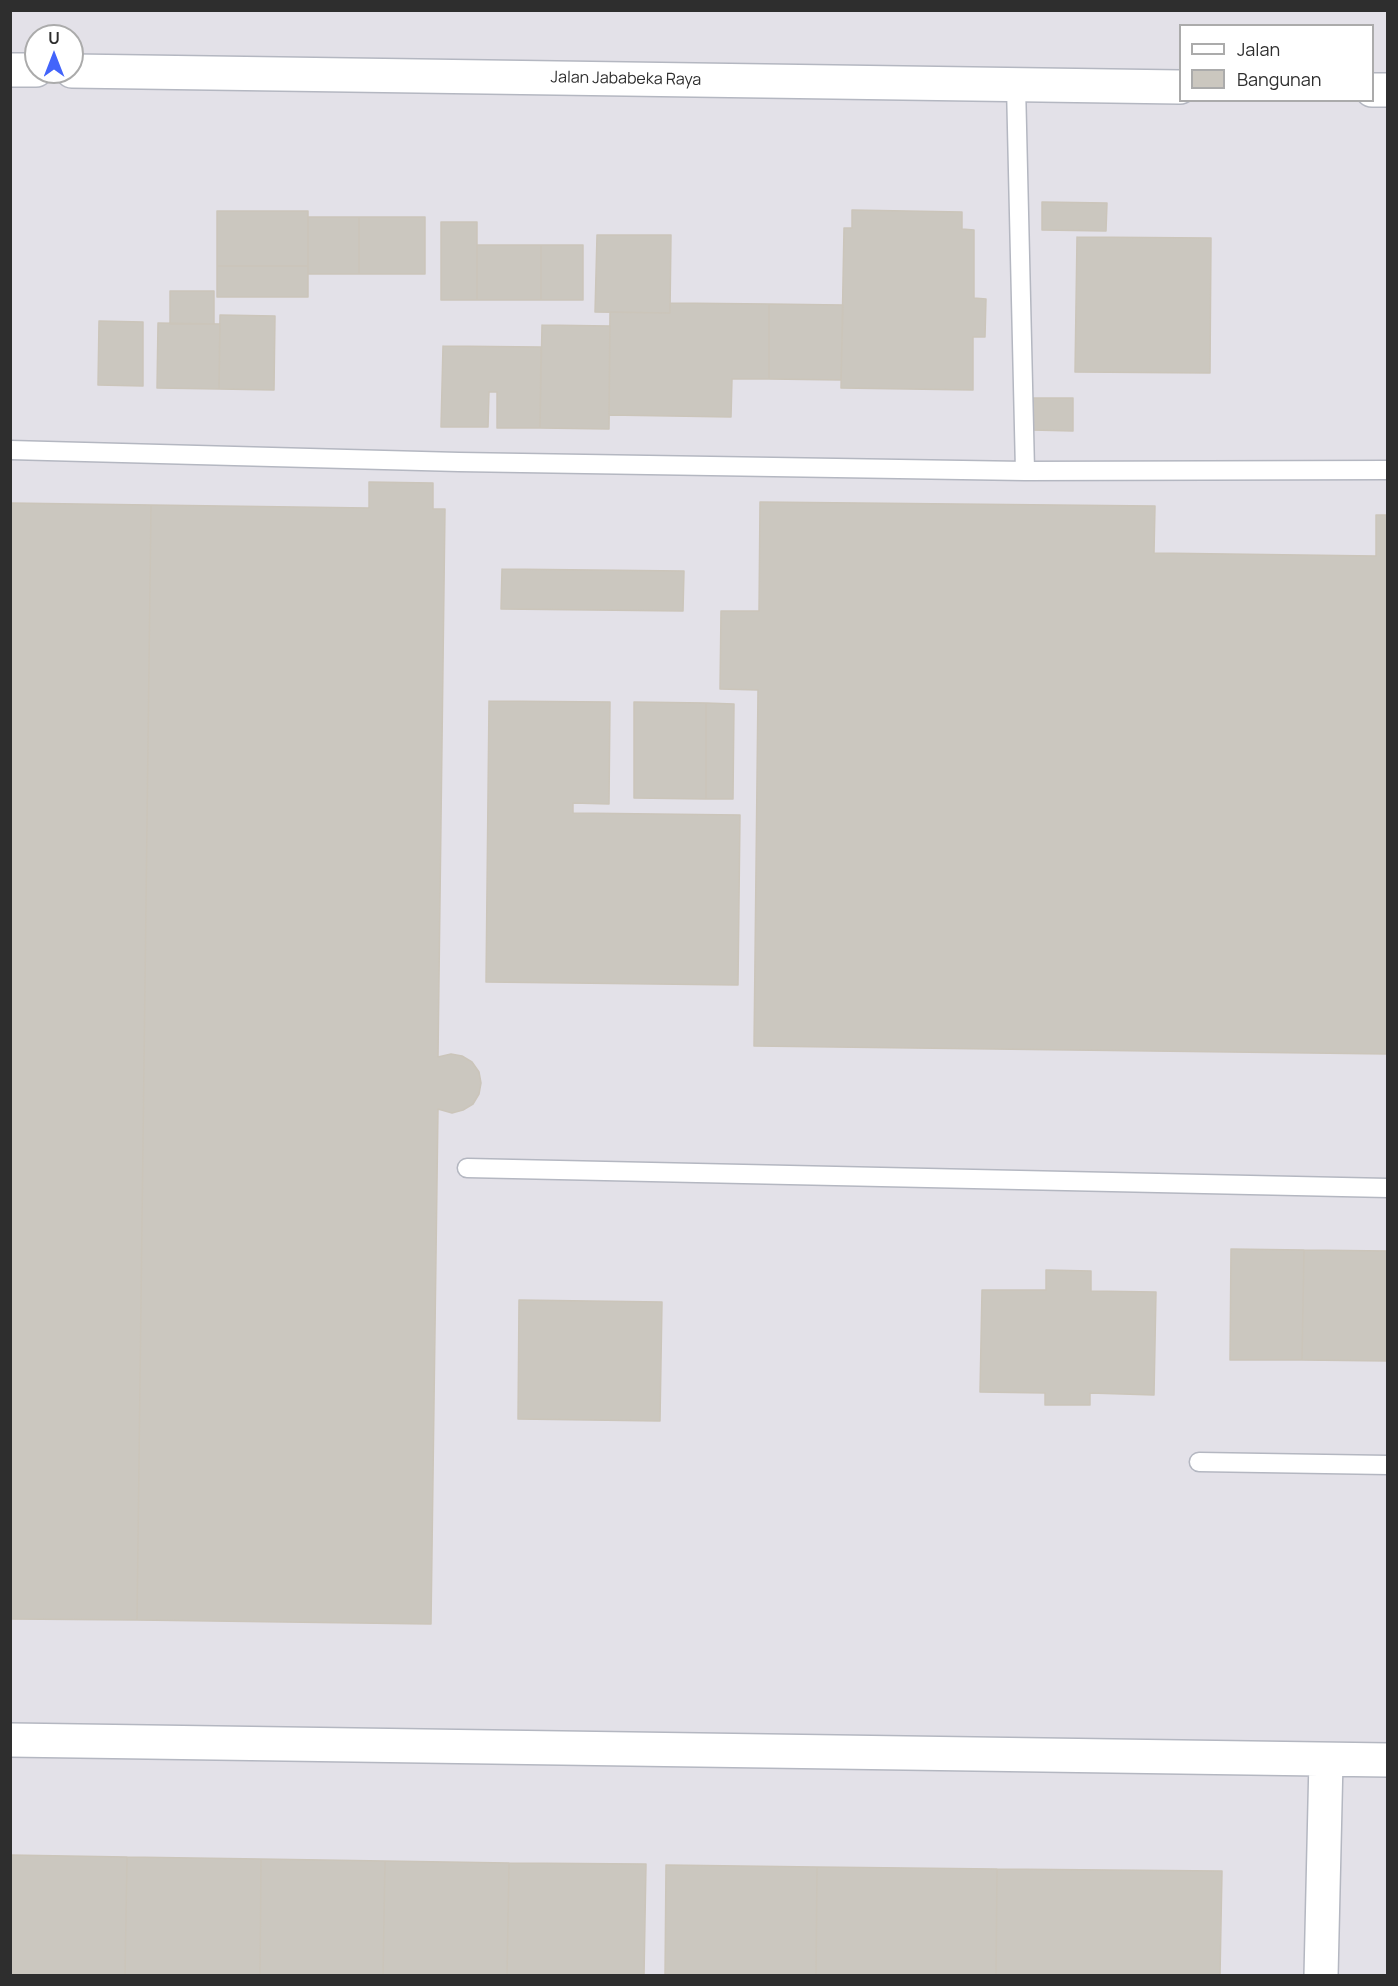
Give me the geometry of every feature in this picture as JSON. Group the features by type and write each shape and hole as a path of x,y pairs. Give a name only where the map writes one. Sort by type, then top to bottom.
{"street":[{"name":"Jalan Jababeka Raya","path":"84,71 1179,87"},
{"path":"10,1740 1388,1760"},
{"path":"1320,1976 1326,1760"}],"lane":[{"path":"1016,85 1025,471"},
{"path":"10,450 459,462 1025,471 1388,470"},
{"path":"467,1168 1388,1188"},
{"path":"1199,1462 1388,1465"}],"shaded area":[{"path":"11,11 1387,11 1387,1975 11,1976"}],"building":[{"path":"1042,202 1107,203 1106,231 1042,230"},
{"path":"852,210 962,212 962,229 974,230 974,298 986,299 985,337 973,337 973,390 841,388 844,228 852,228"},
{"path":"217,211 308,211 308,266 217,266"},
{"path":"308,217 359,217 359,274 308,274"},
{"path":"359,217 425,217 425,274 359,274"},
{"path":"441,222 477,222 477,300 441,300"},
{"path":"597,235 671,235 670,313 595,312"},
{"path":"1077,237 1211,238 1210,373 1075,372"},
{"path":"477,245 541,245 541,300 477,300"},
{"path":"541,245 583,245 583,300 541,300"},
{"path":"217,266 308,266 308,297 217,297"},
{"path":"170,291 214,291 214,324 170,324"},
{"path":"670,303 769,304 769,379 732,379 731,417 609,415 610,312 670,313"},
{"path":"769,304 843,305 841,380 769,379"},
{"path":"220,315 275,316 274,390 219,389"},
{"path":"99,321 143,322 143,386 98,385"},
{"path":"158,323 220,324 219,389 157,388"},
{"path":"542,325 610,326 609,429 540,428"},
{"path":"443,346 541,347 540,428 497,428 497,392 489,392 488,427 441,427"},
{"path":"1033,398 1073,398 1073,431 1032,430"},
{"path":"369,482 433,483 433,509 445,509 438,1057 451,1054 462,1056 472,1062 479,1072 481,1083 479,1094 473,1104 452,1113 438,1109 431,1624 137,1620 151,505 369,508"},
{"path":"760,502 1155,506 1154,553 1376,556 1376,515 1388,515 1388,1054 754,1046 758,690 720,689 721,611 759,611"},
{"path":"10,503 151,505 137,1620 10,1619"},
{"path":"502,569 684,571 683,611 501,609"},
{"path":"489,701 610,702 609,804 573,803 573,813 740,815 738,985 486,982"},
{"path":"634,702 706,703 706,799 634,798"},
{"path":"706,703 734,704 733,799 706,799"},
{"path":"1231,1249 1304,1250 1302,1360 1230,1360"},
{"path":"1304,1250 1388,1251 1388,1361 1302,1360"},
{"path":"1046,1270 1091,1271 1091,1291 1156,1292 1154,1395 1090,1393 1090,1405 1045,1405 1045,1393 980,1392 982,1290 1046,1290"},
{"path":"519,1300 662,1302 660,1421 518,1419"},
{"path":"10,1855 127,1857 125,1976 10,1976"},
{"path":"127,1857 261,1859 260,1976 125,1976"},
{"path":"261,1859 385,1861 383,1976 260,1976"},
{"path":"385,1861 509,1863 507,1976 383,1976"},
{"path":"509,1863 646,1864 644,1976 507,1976"},
{"path":"666,1865 817,1867 816,1976 665,1976"},
{"path":"817,1867 997,1869 996,1976 816,1976"},
{"path":"997,1869 1222,1871 1220,1976 996,1976"}]}
